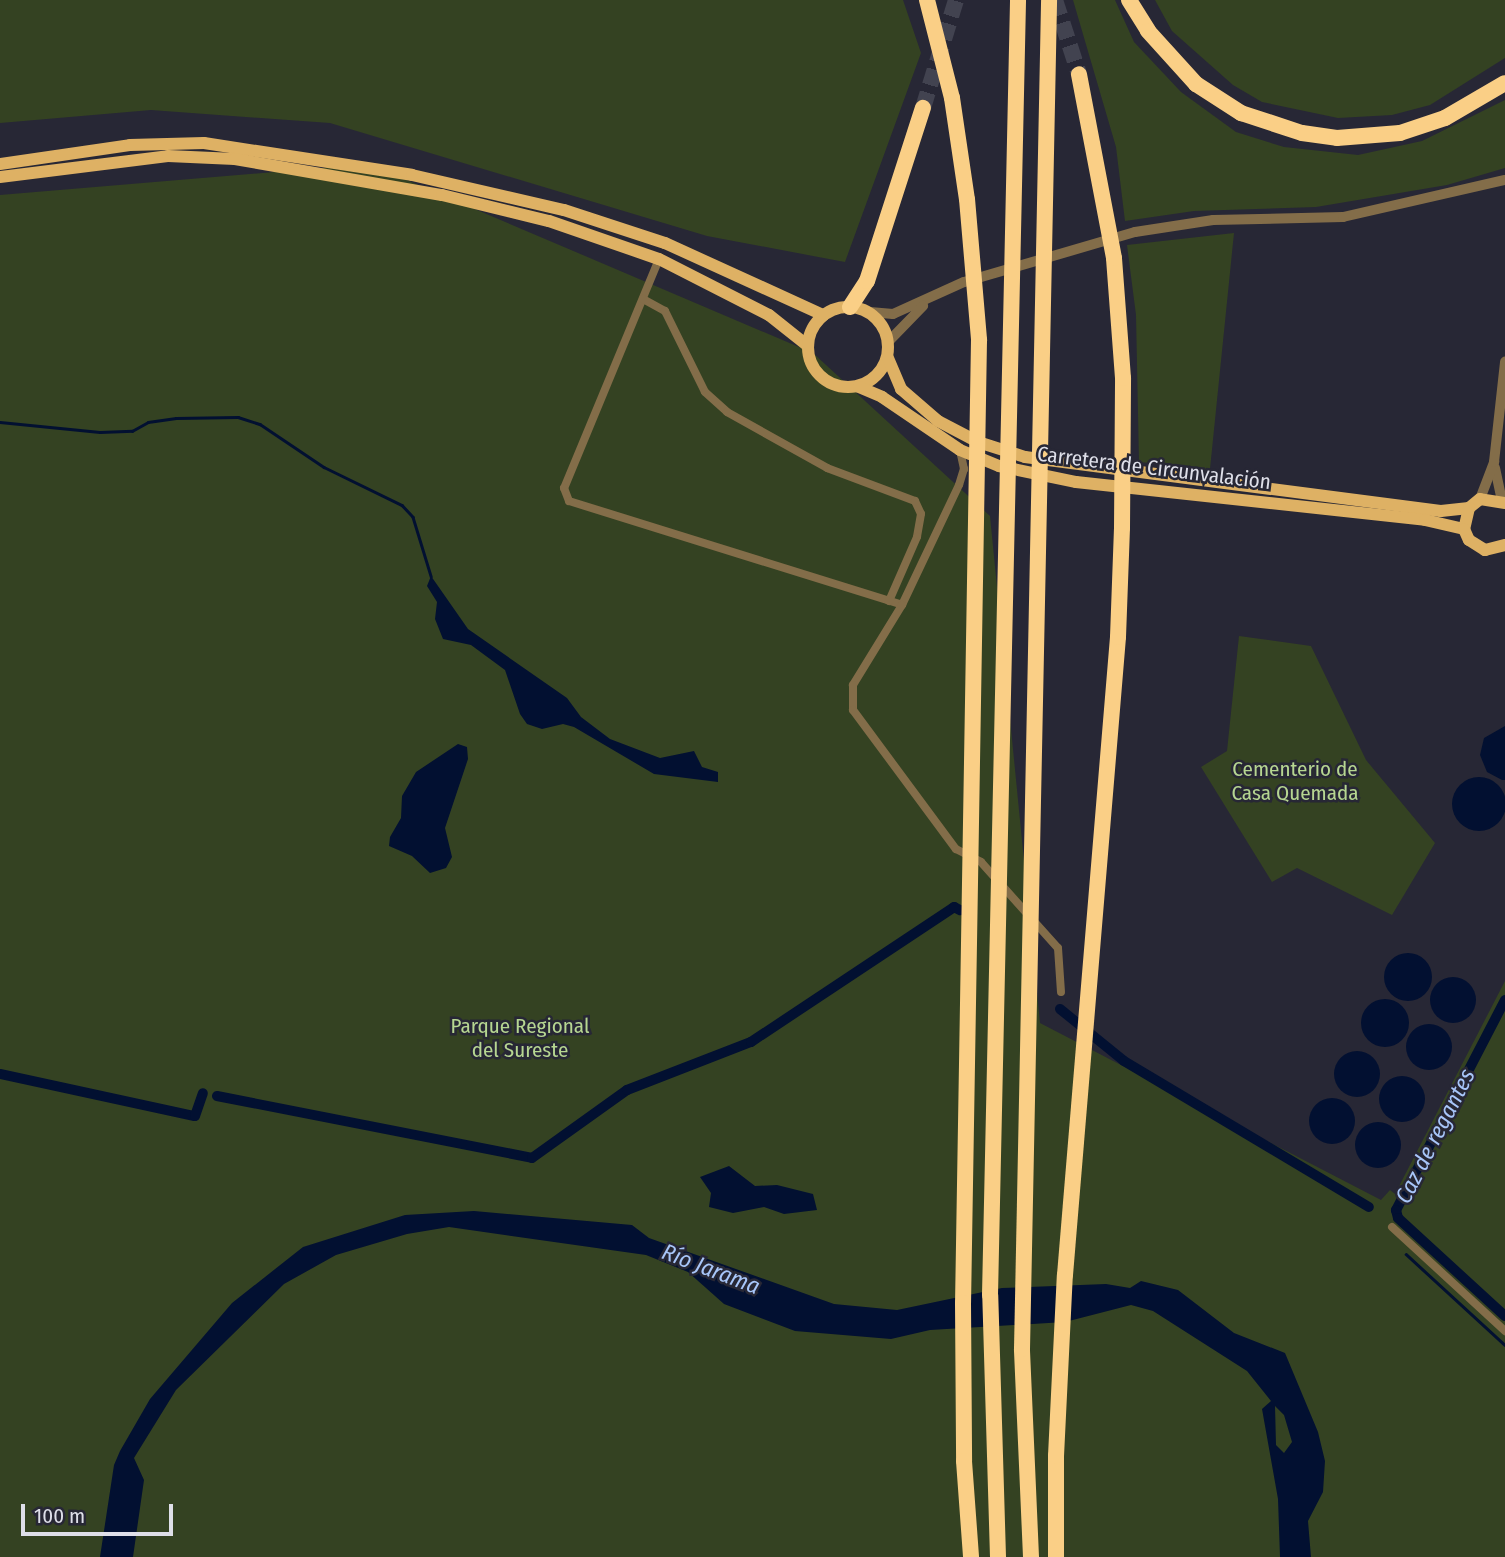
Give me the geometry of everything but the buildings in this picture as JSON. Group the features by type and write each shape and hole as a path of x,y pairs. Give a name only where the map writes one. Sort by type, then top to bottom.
{"highway":[{"path":"927,0 952,98 967,199 980,408 963,1289 964,1461 971,1557"},
{"path":"998,1557 992,1459 991,1227 1018,0"},
{"path":"1031,1557 1023,1459 1026,1033 1049,0"},
{"path":"1129,0 1148,32 1196,84 1241,113 1302,133 1337,138 1400,133 1445,118 1505,83"},
{"path":"1056,1557 1056,1456 1065,1275 1118,637 1124,377 1104,193 1079,74"},
{"path":"850,307 867,281 923,108"}],"main road":[{"path":"0,164 130,145 204,143 412,175 564,210 665,243 823,315"},
{"path":"0,177 152,156 235,159 498,207 659,259 769,315 808,346"},
{"path":"850,307 870,312 883,325 889,341 888,358 874,379 859,387 838,387 821,378 812,366 808,346 813,327 823,315 850,307"},
{"name":"Carretera de Circunvalación","path":"888,358 901,389 938,421 978,442 1025,457 1441,511 1469,508"},
{"name":"Carretera de Circunvalación","path":"859,387 960,450 999,466 1076,482 1425,520 1464,529"},
{"path":"1504,502 1480,499 1469,508 1464,529 1469,540 1485,550 1505,545"}],"street":[{"path":"870,312 893,314 927,302 964,282 1135,232 1191,222 1343,217 1505,180"},
{"path":"659,259 564,488 569,501 902,606"},
{"path":"643,299 665,311 705,392 727,412 827,468 915,501 921,514 917,537 889,601"},
{"path":"889,341 927,302"},
{"path":"1480,499 1494,462 1505,362"},
{"path":"960,450 964,470 959,485 902,606 853,685 853,710 956,849 981,862 1058,948 1061,992"},
{"path":"1494,462 1504,502"},
{"path":"959,485 980,468 999,466"},
{"path":"1392,1227 1505,1331"}],"green space":[{"path":"0,0 903,0 921,53 845,262 707,236 330,123 151,110 0,123"},
{"path":"1073,0 1115,0 1134,42 1181,92 1236,132 1284,147 1358,155 1422,141 1505,100 1505,168 1447,185 1316,207 1194,211 1125,221 1116,147"},
{"path":"1155,0 1505,0 1505,58 1430,105 1392,115 1338,118 1262,102 1233,85 1172,31"},
{"name":"Parque Regional del Sureste","path":"369,164 813,353 990,516 1040,1023 1381,1200 1390,1190 1395,1194 1505,981 1505,1557 0,1557 0,195"},
{"path":"1234,233 1210,469 1139,462 1136,315 1127,245"},
{"name":"Cementerio de Casa Quemada","path":"1239,636 1311,646 1366,760 1435,843 1392,915 1297,868 1272,882 1201,767 1227,751"}],"water":[{"path":"431,576 468,629 567,698 581,717 610,739 660,758 694,751 702,767 718,772 718,782 654,774 574,727 563,724 542,729 527,724 520,714 505,670 471,645 443,639 435,619 437,602 427,586"},
{"path":"1505,726 1505,780 1502,780 1487,772 1480,755 1484,738"},
{"path":"458,744 467,747 468,759 445,828 452,857 446,868 430,873 412,856 389,846 390,837 401,818 402,796 416,772"},
{"path":"1479,777 1498,785 1506,804 1498,823 1479,831 1460,823 1452,804 1460,785"},
{"path":"1408,953 1425,960 1432,977 1425,994 1408,1001 1391,994 1384,977 1391,960"},
{"path":"1453,977 1469,984 1476,1000 1469,1016 1453,1023 1437,1016 1430,1000 1437,984"},
{"path":"1385,999 1402,1006 1409,1023 1402,1040 1385,1047 1368,1040 1361,1023 1368,1006"},
{"path":"1429,1024 1445,1031 1452,1047 1445,1063 1429,1070 1413,1063 1406,1047 1413,1031"},
{"path":"1357,1051 1374,1057 1380,1074 1374,1091 1357,1097 1340,1091 1334,1074 1340,1057"},
{"path":"1402,1076 1418,1083 1425,1099 1418,1115 1402,1122 1386,1115 1379,1099 1386,1083"},
{"path":"1332,1098 1341,1099 1348,1105 1354,1112 1354,1130 1348,1137 1341,1143 1332,1144 1323,1143 1316,1137 1310,1130 1309,1121 1310,1112 1316,1105 1323,1099"},
{"path":"1378,1122 1394,1129 1401,1145 1394,1161 1378,1168 1362,1161 1355,1145 1362,1129"},
{"path":"729,1166 755,1186 777,1185 813,1194 817,1210 784,1214 764,1207 733,1213 709,1207 711,1193 700,1177"},
{"name":"Río Jarama","path":"474,1211 632,1225 649,1238 834,1304 897,1310 1002,1288 1106,1284 1130,1288 1141,1281 1178,1290 1234,1333 1285,1353 1318,1432 1325,1461 1323,1492 1308,1521 1311,1557 1280,1557 1278,1499 1262,1409 1271,1401 1247,1371 1153,1311 1131,1305 1065,1322 930,1330 891,1339 795,1331 724,1304 688,1272 646,1255 449,1227 407,1234 336,1255 284,1284 176,1390 134,1458 144,1480 133,1557 100,1557 114,1465 120,1451 150,1399 232,1303 303,1247 405,1215","holes":["1275,1406 1284,1415 1292,1442 1284,1453 1276,1445"]}],"waterway":[{"path":"0,422 100,432 132,431 148,422 176,418 238,417 260,424 324,467 402,505 413,517 431,576"},
{"path":"217,1096 532,1158 627,1090 751,1042 954,907 960,910"},
{"name":"Caz de regantes","path":"1505,1000 1396,1210 1398,1218 1505,1316"},
{"path":"1060,1009 1124,1061 1369,1207"},
{"path":"0,1074 195,1116 203,1093"},
{"path":"1406,1254 1505,1345"}],"tunnel":[{"path":"923,108 956,0"},
{"path":"1055,0 1079,74"}]}
